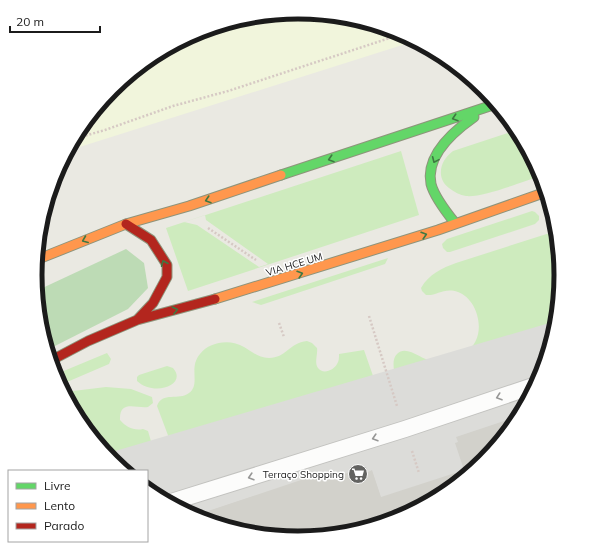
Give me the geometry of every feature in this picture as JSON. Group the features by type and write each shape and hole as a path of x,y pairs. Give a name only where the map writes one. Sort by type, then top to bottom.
{"main road":[{"path":"42,258 126,224 189,206 490,106"},
{"path":"455,222 442,208 431,183 432,164 444,143 463,124 491,107"},
{"name":"VIA HCE UM","path":"55,358 88,341 137,320 186,308 269,283 438,230 455,222 540,194"},
{"path":"126,224 151,240 167,265 167,277 160,290 152,303 137,320"}],"lane":[{"path":"175,500 405,429 527,388"}],"path":[{"path":"83,136 173,106 228,91 392,37"},
{"path":"207,227 258,261"},
{"path":"369,316 419,473"},
{"path":"279,323 284,337"}],"shaded area":[{"path":"298,19 331,21 347,24 380,33 407,43 75,148 94,119 105,106 116,94 142,72 155,62 184,45 215,33 264,21"},
{"path":"549,323 540,357 527,388 501,431 479,456 440,488 425,497 395,512 364,522 331,529 298,531 264,529 231,522 200,512 169,497 148,483 148,470 133,470 112,452"}],"green space":[{"path":"510,132 519,147 534,178 492,192 473,196 459,194 445,184 441,177 442,165 445,159 453,151"},
{"path":"401,151 419,215 188,291 166,228 184,222 197,225 259,267 268,264 206,220 205,215"},
{"path":"532,211 539,216 539,220 535,224 450,252 447,252 443,248 442,244 447,239"},
{"path":"550,233 554,275 549,325 545,340 399,389 394,371 394,362 395,357 401,351 410,352 435,361 465,352 477,339 479,330 476,311 466,296 449,290 430,295 426,295 422,291 421,288 428,279 436,272 451,265"},
{"path":"126,249 144,263 148,288 128,309 52,347 46,325 42,288"},
{"path":"388,258 385,264 261,305 252,302"},
{"path":"307,341 312,343 317,348 317,366 323,371 331,370 336,366 339,361 339,354 364,350 380,396 178,462 157,406 159,401 167,397 180,396 189,393 194,385 194,370 197,359 204,350 209,346 227,342 239,344 259,356 269,358 280,356 296,344"},
{"path":"107,353 111,359 109,364 66,383 61,372"},
{"path":"167,366 173,368 176,374 176,379 173,384 167,387 152,388 144,386 137,381 137,377 139,375"},
{"path":"106,387 131,389 152,397 153,403 148,407 130,406 122,409 120,413 120,420 130,428 148,431 159,469 148,471 133,470 116,456 94,431 70,392"}],"building":[{"path":"508,420 490,444 464,469 455,443 458,442 456,437"},
{"name":"Terraço Shopping","path":"366,467 368,472 372,470 381,497 455,473 456,476 425,497 395,512 364,522 331,529 298,531 264,529 231,522 202,513 313,476 323,481"}],"traffic: fast":[{"path":"281,175 490,106"},
{"path":"455,223 435,194 431,184 430,173 432,163 443,145 458,129 474,117"}],"traffic: slow":[{"path":"42,258 126,224 189,206 281,175"},
{"path":"215,299 438,230 540,194"}],"traffic: jam":[{"path":"126,224 151,240 167,265 167,277 153,303 137,320"},
{"path":"55,358 88,341 137,320 215,299"}],"place":[{"name":"Terraço Shopping","path":"358,474"}]}
